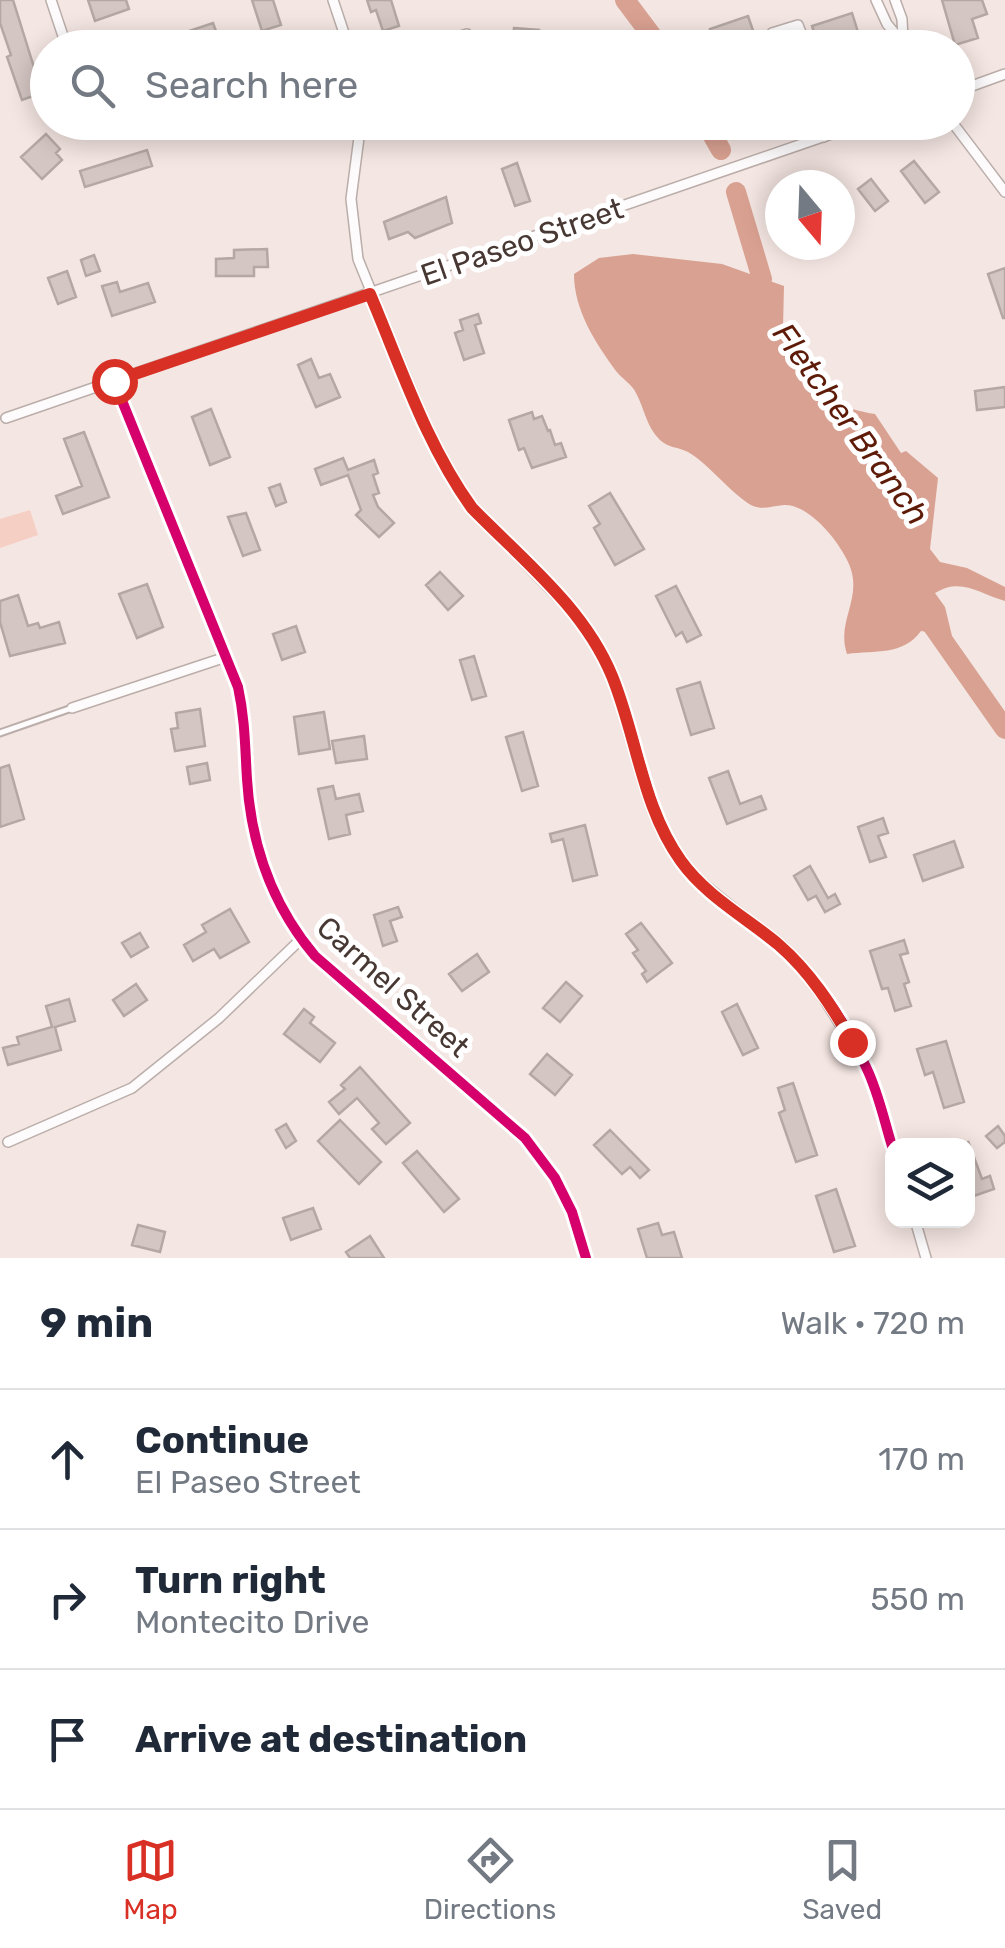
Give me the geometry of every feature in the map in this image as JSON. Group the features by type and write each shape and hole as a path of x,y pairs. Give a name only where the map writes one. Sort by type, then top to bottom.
{"street":[{"path":"51,0 61,30"},
{"path":"333,0 343,30"},
{"path":"876,0 892,30"},
{"path":"895,0 903,30"},
{"path":"975,85 1005,74"},
{"path":"359,140 352,214 358,258 436,452 472,508 585,625 600,650 623,707 653,808 680,860 810,976 867,1068 889,1138"},
{"name":"El Paseo Street","path":"6,418 815,140"},
{"path":"966,140 1005,192"},
{"name":"Carmel Street","path":"114,381 238,687 246,723 247,778 256,841 275,896 315,956 525,1138 555,1178 572,1212 586,1258"},
{"path":"72,708 226,657"},
{"path":"8,1142 132,1088 219,1018 301,939"},
{"path":"917,1228 926,1258"}],"lane":[{"path":"0,733 72,708"}],"shaded area":[{"path":"30,510 38,535 0,548 0,519"}],"water":[{"path":"633,254 722,264 784,286 783,327 795,346 796,356 808,367 815,387 842,406 875,414 901,453 906,451 938,478 930,549 940,562 967,568 1005,587 1005,601 961,586 944,588 935,593 945,607 952,636 921,631 897,648 847,654 844,641 852,572 828,532 812,516 793,506 753,506 696,457 663,443 655,435 634,390 593,337 578,300 574,274 599,258"}],"building":[{"path":"0,0 13,0 30,55 30,97 22,100 7,57 11,55 0,23"},
{"path":"88,0 126,0 129,9 95,21"},
{"path":"252,0 273,0 281,25 262,30"},
{"path":"367,0 391,0 399,26 383,30 376,10 371,12"},
{"path":"942,0 982,0 987,14 972,19 978,38 975,39 975,30 951,30"},
{"path":"852,13 857,30 813,30 812,26"},
{"path":"748,16 753,30 710,30"},
{"path":"213,23 216,30 192,30"},
{"path":"39,140 52,140 60,149 56,153 62,160 42,179 21,157"},
{"path":"147,150 152,166 85,187 80,171"},
{"path":"914,161 939,192 925,203 901,171"},
{"path":"517,163 530,201 515,206 502,169"},
{"path":"871,179 888,201 875,211 858,189"},
{"path":"446,197 452,223 415,238 408,232 389,239 384,222"},
{"path":"267,249 268,267 254,267 254,276 216,276 216,259 234,258 234,250"},
{"path":"94,255 100,271 86,276 81,260"},
{"path":"1005,268 1005,318 1003,318 988,274"},
{"path":"67,271 76,297 58,304 48,278"},
{"path":"117,282 120,292 148,283 155,302 112,316 102,286"},
{"path":"478,314 481,323 475,325 484,353 464,360 455,333 463,330 460,320"},
{"path":"311,359 319,378 330,374 340,397 316,407 298,365"},
{"path":"1005,387 1005,407 977,410 975,391"},
{"path":"211,409 230,457 210,465 192,417"},
{"path":"532,412 534,419 542,416 555,445 561,443 566,457 532,468 524,448 519,450 509,420"},
{"path":"84,432 109,497 63,514 56,496 82,486 64,439"},
{"path":"343,458 348,470 374,460 378,473 373,475 379,493 373,495 378,507 394,523 379,537 356,515 361,510 348,475 321,485 315,469"},
{"path":"280,484 286,502 276,506 269,488"},
{"path":"610,493 644,549 615,565 594,528 600,524 589,506"},
{"path":"246,513 260,550 243,556 228,517"},
{"path":"440,572 463,596 448,610 426,585"},
{"path":"147,584 163,627 137,638 119,594"},
{"path":"676,586 701,635 687,642 682,632 676,636 656,596"},
{"path":"18,595 28,626 38,623 40,628 59,622 65,643 10,656 0,622 0,601"},
{"path":"296,626 305,652 282,660 273,634"},
{"path":"474,656 486,696 472,700 460,660"},
{"path":"700,682 714,728 691,735 677,689"},
{"path":"200,709 205,746 175,751 171,729 178,728 176,713"},
{"path":"324,712 330,749 299,754 294,717"},
{"path":"523,732 538,786 522,791 506,737"},
{"path":"364,736 367,759 336,763 332,741"},
{"path":"207,763 210,780 190,784 187,767"},
{"path":"9,765 24,819 0,827 0,768"},
{"path":"728,771 740,804 761,796 766,809 727,824 709,778"},
{"path":"333,786 336,799 359,794 363,811 346,815 350,834 329,839 318,789"},
{"path":"883,818 888,833 878,836 886,857 870,862 858,827"},
{"path":"585,825 597,875 573,881 563,839 552,842 550,834"},
{"path":"954,841 963,867 923,881 914,855"},
{"path":"810,866 828,898 835,894 840,904 825,912 816,896 808,900 794,876"},
{"path":"398,907 402,917 390,921 397,941 383,946 374,915"},
{"path":"230,909 249,942 220,958 214,949 193,961 184,945 206,932 202,925"},
{"path":"641,923 672,963 647,982 642,974 646,971 633,953 638,950 626,934"},
{"path":"140,933 148,947 131,957 122,943"},
{"path":"904,940 908,953 900,955 909,982 904,984 911,1006 895,1011 888,988 882,989 870,951"},
{"path":"477,954 489,972 462,991 449,974"},
{"path":"566,982 582,996 560,1022 543,1008"},
{"path":"136,984 147,1000 124,1016 113,1000"},
{"path":"69,999 75,1021 55,1027 61,1050 8,1065 3,1048 19,1044 17,1037 52,1027 46,1006"},
{"path":"737,1004 758,1048 743,1055 722,1012"},
{"path":"304,1009 314,1017 310,1023 335,1043 320,1062 284,1034"},
{"path":"946,1041 964,1102 944,1108 933,1072 925,1075 917,1049"},
{"path":"547,1054 572,1075 555,1095 530,1074"},
{"path":"360,1067 410,1123 386,1144 372,1129 379,1123 357,1098 339,1114 329,1102 345,1089 341,1085"},
{"path":"793,1083 817,1155 796,1162 779,1113 785,1110 778,1088"},
{"path":"340,1120 381,1162 359,1184 318,1141"},
{"path":"286,1124 296,1141 286,1148 276,1130"},
{"path":"998,1126 1005,1142 997,1148 986,1136"},
{"path":"610,1130 649,1170 640,1178 630,1167 622,1174 594,1145"},
{"path":"417,1151 459,1199 444,1212 403,1163"},
{"path":"975,1160 982,1179 990,1176 994,1189 975,1196"},
{"path":"836,1189 855,1246 834,1252 816,1196"},
{"path":"313,1208 321,1229 291,1240 283,1218"},
{"path":"658,1223 662,1235 674,1232 682,1258 647,1258 638,1229"},
{"path":"138,1225 165,1232 160,1252 132,1245"},
{"path":"370,1236 384,1258 350,1258 346,1252"}],"waterway":[{"name":"Fletcher Branch","path":"625,0 648,30"},
{"name":"Fletcher Branch","path":"715,140 721,150"},
{"name":"Fletcher Branch","path":"736,192 762,279 755,304"},
{"name":"Fletcher Branch","path":"923,612 1005,729"}],"cycle path":[{"path":"370,294 415,404 455,483 472,508 569,607 600,651 621,699 667,839 690,873 792,957 828,1001 870,1076 890,1138"},
{"path":"114,381 238,687 253,827 267,874 287,917 315,956 525,1138 555,1178 572,1212 586,1258"}],"route":[{"path":"114,381 370,294 436,452 456,487 585,625 600,650 623,707 653,808 680,860 810,976 852,1042"}]}
